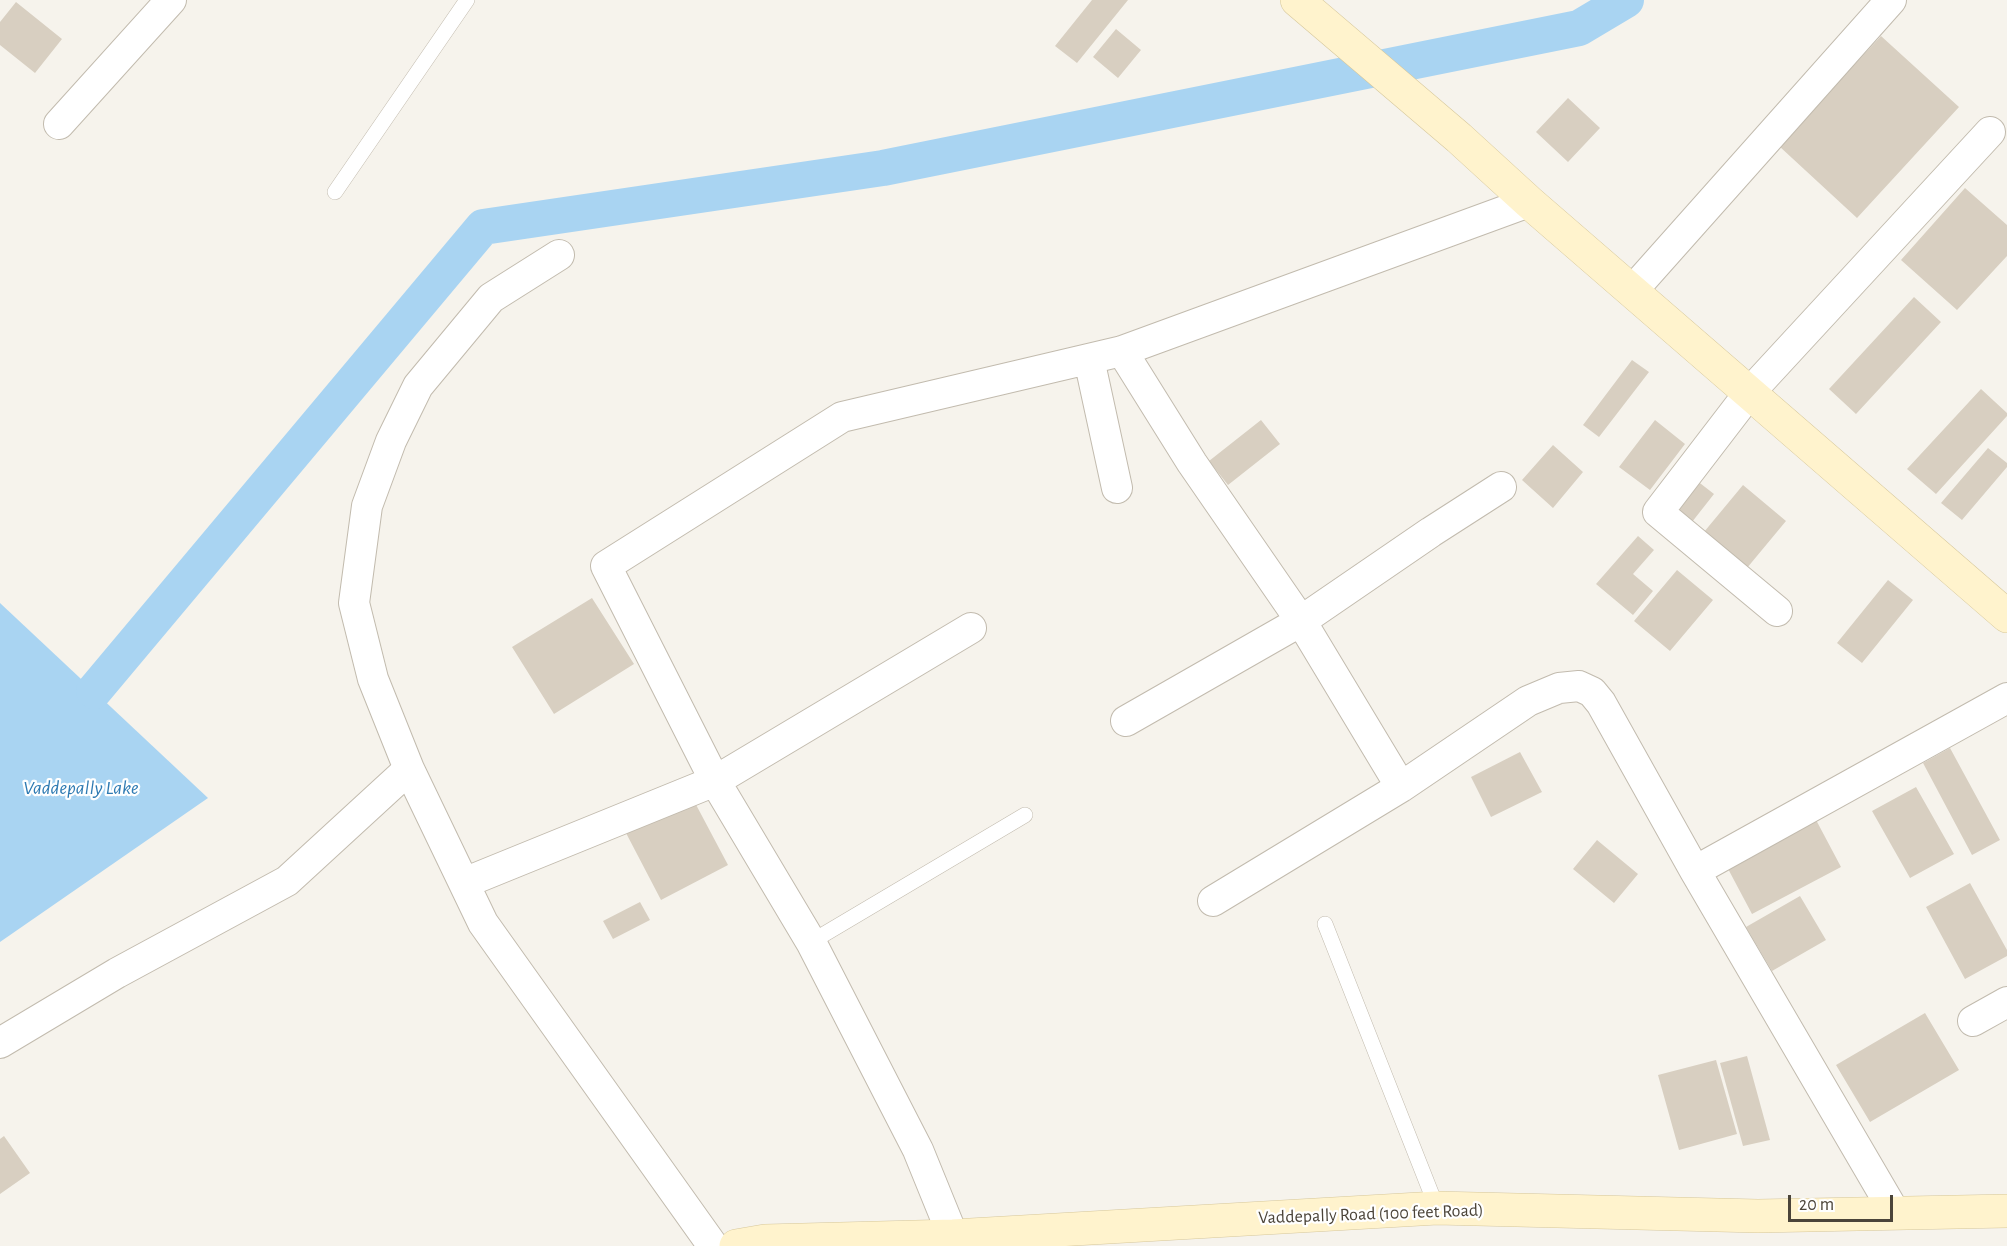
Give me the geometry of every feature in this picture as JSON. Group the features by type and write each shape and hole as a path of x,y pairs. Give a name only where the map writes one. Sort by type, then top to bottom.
{"main road":[{"path":"1304,5 1460,138 1529,202 2007,616"},
{"name":"Vaddepally Road (100 feet Road)","path":"736,1246 765,1241 953,1236 1437,1208 1758,1216 2007,1211"}],"street":[{"path":"59,124 171,0"},
{"path":"1632,291 1891,0"},
{"path":"1777,611 1658,512 1750,392 1990,132"},
{"path":"953,1236 918,1150 811,942 715,782 606,566 842,417 1122,351 1529,202"},
{"path":"559,255 491,298 418,386 391,441 367,506 354,603 373,679 410,769 483,923 713,1246"},
{"path":"1122,351 1192,463 1301,621 1401,787"},
{"path":"1089,359 1117,488"},
{"path":"1126,721 1301,621 1501,487"},
{"path":"464,884 715,782 971,628"},
{"path":"1213,901 1401,787 1528,700 1559,688 1579,686 1592,692 1601,703 1695,871 1895,1213"},
{"path":"1695,871 2007,698"},
{"path":"0,1043 117,974 287,881 410,769"},
{"path":"1973,1021 2007,1002"}],"lane":[{"path":"335,192 467,0"},
{"path":"811,942 1025,815"},
{"path":"1325,924 1437,1208"}],"water":[{"name":"Vaddepally Lake","path":"0,603 208,798 0,942"}],"building":[{"path":"1092,0 1128,0 1077,63 1055,46"},
{"path":"16,2 62,39 35,73 0,45 0,22"},
{"path":"1116,29 1141,50 1118,78 1093,57"},
{"path":"1881,36 1959,107 1857,218 1779,146"},
{"path":"1568,98 1600,128 1568,162 1536,132"},
{"path":"1965,188 2007,225 2007,256 1957,310 1901,260"},
{"path":"1914,297 1941,322 1856,414 1829,389"},
{"path":"1632,360 1649,372 1599,437 1583,425"},
{"path":"1981,389 2007,413 2007,416 1936,494 1907,469"},
{"path":"1261,420 1280,444 1228,485 1209,461"},
{"path":"1655,420 1685,444 1650,490 1619,467"},
{"path":"1553,445 1583,472 1553,508 1522,480"},
{"path":"1988,448 2007,463 2007,467 1962,520 1941,503"},
{"path":"1696,480 1714,494 1692,522 1674,507"},
{"path":"1743,485 1786,521 1747,568 1704,532"},
{"path":"1638,536 1654,550 1633,574 1653,591 1633,615 1596,584"},
{"path":"1677,570 1713,600 1670,651 1634,621"},
{"path":"1888,580 1913,600 1862,663 1837,643"},
{"path":"592,598 634,664 554,714 512,647"},
{"path":"1950,748 2000,840 1972,855 1923,763"},
{"path":"1520,752 1542,792 1491,817 1471,777"},
{"path":"1916,787 1954,854 1910,878 1872,811"},
{"path":"693,799 728,865 661,900 626,833"},
{"path":"1815,818 1841,867 1752,914 1726,865"},
{"path":"1597,840 1638,874 1614,903 1573,869"},
{"path":"1970,883 2007,950 2007,956 1965,979 1926,907"},
{"path":"1800,896 1826,940 1772,971 1746,927"},
{"path":"640,902 650,920 613,939 603,921"},
{"path":"1925,1013 1959,1070 1870,1122 1836,1065"},
{"path":"1747,1056 1770,1140 1743,1146 1720,1063"},
{"path":"1716,1060 1737,1134 1679,1150 1658,1075"},
{"path":"4,1136 30,1173 0,1194 0,1139"}],"waterway":[{"path":"94,691 483,227 883,168 1579,28 1626,0"}]}
